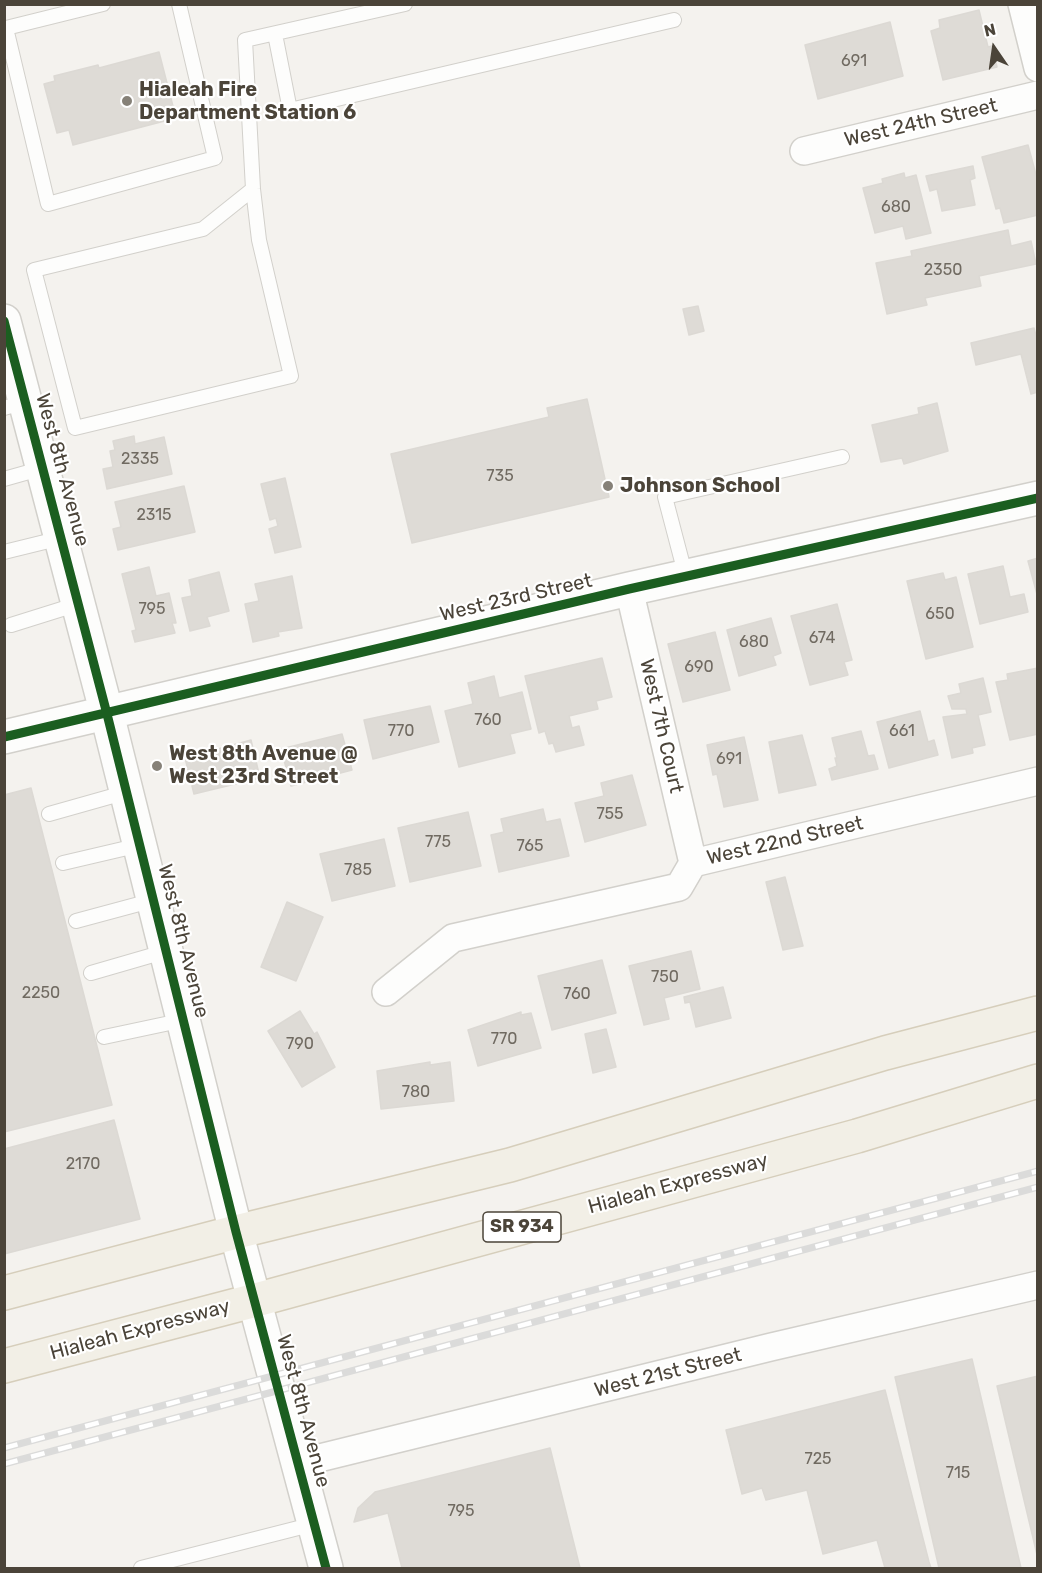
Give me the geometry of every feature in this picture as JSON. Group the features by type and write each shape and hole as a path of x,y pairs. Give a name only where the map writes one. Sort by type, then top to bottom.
{"main road":[{"path":"4,1293 236,1232 510,1165 885,1053 1038,1013"},
{"name":"Hialeah Expressway","path":"4,1366 857,1136 1038,1081"}],"street":[{"path":"1022,4 1038,68"},
{"name":"West 24th Street","path":"804,151 1038,95"},
{"name":"West 8th Avenue","path":"4,321 15,405 43,468 127,792 236,1232 326,1569"},
{"name":"West 23rd Street","path":"4,737 629,590 1038,498"},
{"name":"West 7th Court","path":"629,590 693,863"},
{"name":"West 22nd Street","path":"386,992 453,938 679,887 693,863 1038,781"},
{"name":"West 21st Street","path":"299,1463 771,1347 1038,1285"}],"lane":[{"path":"103,4 59,10 6,28 48,204 215,158 179,4"},
{"path":"253,189 203,229 34,270 75,428 291,376 259,240 253,189 245,40 405,4"},
{"path":"275,34 290,110 674,20"},
{"path":"686,577 665,497 842,457"},
{"path":"4,479 43,468"},
{"path":"4,552 61,538"},
{"path":"11,625 78,604"},
{"path":"49,814 127,792"},
{"path":"63,863 140,845"},
{"path":"76,921 154,900"},
{"path":"91,973 167,951"},
{"path":"104,1037 184,1020"},
{"path":"141,1569 314,1524"}],"building":[{"path":"979,10 988,47 992,46 997,67 943,80 931,31 940,28 939,20"},
{"path":"890,22 903,76 818,99 805,45"},
{"path":"159,52 176,118 73,145 69,130 57,133 44,84 55,81 54,76 98,65 99,68"},
{"path":"1028,145 1038,182 1038,215 1004,223 1000,208 996,209 982,157"},
{"path":"973,166 975,178 970,180 975,205 942,211 937,189 930,191 926,176"},
{"path":"904,173 905,178 916,175 931,233 906,239 903,226 875,233 863,188 883,183 882,179"},
{"path":"1008,230 1011,246 1031,241 1036,264 979,276 981,286 925,298 927,305 887,314 876,263 912,256 911,251"},
{"path":"698,306 704,331 689,335 683,309"},
{"path":"1034,328 1038,343 1038,392 1031,394 1021,354 976,365 971,343"},
{"path":"587,399 609,497 412,543 391,454 549,417 547,408"},
{"path":"937,403 948,451 904,464 902,458 881,462 872,425 919,414 918,408"},
{"path":"134,436 135,444 164,437 172,474 107,489 103,469 113,467 110,451 115,450 113,441"},
{"path":"285,478 301,547 275,553 269,529 278,526 276,518 270,520 261,484"},
{"path":"184,486 195,532 118,550 113,529 121,527 115,502"},
{"path":"1038,558 1038,598 1028,561"},
{"path":"1003,566 1010,597 1024,594 1028,612 980,624 968,574"},
{"path":"149,567 156,596 169,593 176,623 172,623 175,633 135,642 132,631 136,630 122,574"},
{"path":"219,572 229,611 207,617 210,626 190,631 182,598 192,596 189,580"},
{"path":"943,573 945,580 956,577 973,647 926,659 907,581"},
{"path":"292,576 302,628 278,632 279,636 253,642 245,604 259,601 255,584"},
{"path":"837,604 852,660 844,662 848,675 810,685 791,616"},
{"path":"771,618 781,653 773,656 776,665 739,676 727,630"},
{"path":"715,632 730,690 683,702 668,644"},
{"path":"602,658 612,697 596,701 598,709 569,716 572,728 579,726 584,745 556,752 553,743 549,744 545,731 539,733 525,676"},
{"path":"1038,668 1038,734 1010,740 996,682 1008,680 1007,674"},
{"path":"494,676 499,698 522,692 531,729 510,734 515,753 459,767 445,711 473,704 468,683"},
{"path":"983,678 991,712 978,715 985,745 972,748 973,753 952,758 943,717 967,714 966,709 952,709 948,696 961,693 959,684"},
{"path":"430,706 439,742 373,759 364,720"},
{"path":"920,711 928,742 934,740 938,755 889,768 877,722"},
{"path":"861,731 868,756 874,755 878,769 832,780 829,769 837,766 835,758 837,758 832,738"},
{"path":"342,734 352,770 291,786 281,749"},
{"path":"802,735 816,785 779,793 769,742"},
{"path":"744,737 758,800 724,807 717,774 713,775 707,745"},
{"path":"251,740 260,778 194,794 185,758"},
{"path":"632,775 646,825 585,842 575,803 604,796 601,783"},
{"path":"31,788 112,1105 4,1132 4,795"},
{"path":"543,809 546,822 560,819 569,856 499,872 491,835 504,832 501,819"},
{"path":"468,812 481,866 410,882 398,828"},
{"path":"384,839 395,886 332,901 320,854"},
{"path":"785,877 803,946 783,950 766,882"},
{"path":"287,902 323,917 296,981 261,967"},
{"path":"691,951 700,989 664,998 669,1019 644,1025 629,966"},
{"path":"602,960 616,1013 552,1030 538,976"},
{"path":"723,987 731,1018 696,1027 690,1002 685,1003 684,997"},
{"path":"300,1011 314,1034 317,1032 335,1067 302,1087 268,1031"},
{"path":"521,1012 521,1015 531,1013 541,1048 478,1066 468,1030"},
{"path":"606,1029 616,1067 593,1073 585,1034"},
{"path":"430,1062 430,1065 450,1062 454,1101 381,1109 377,1071"},
{"path":"114,1120 140,1219 4,1254 4,1149"},
{"path":"972,1359 1021,1568 939,1568 895,1377"},
{"path":"1038,1376 1038,1559 997,1386"},
{"path":"885,1390 931,1568 885,1568 877,1540 823,1554 807,1490 766,1500 762,1488 742,1494 726,1430"},
{"path":"550,1448 580,1568 402,1568 388,1513 354,1522 358,1508 375,1492"}],"railway":[{"path":"4,1448 1038,1171"},
{"path":"4,1464 1038,1187"}],"cycle path":[{"path":"4,321 107,714 236,1232 326,1568"},
{"path":"4,737 629,589 1038,498"}],"place":[{"name":"Hialeah Fire Department Station 6","path":"127,101"},
{"name":"Johnson School","path":"608,486"},
{"name":"West 8th Avenue @ West 23rd Street","path":"157,766"}]}
